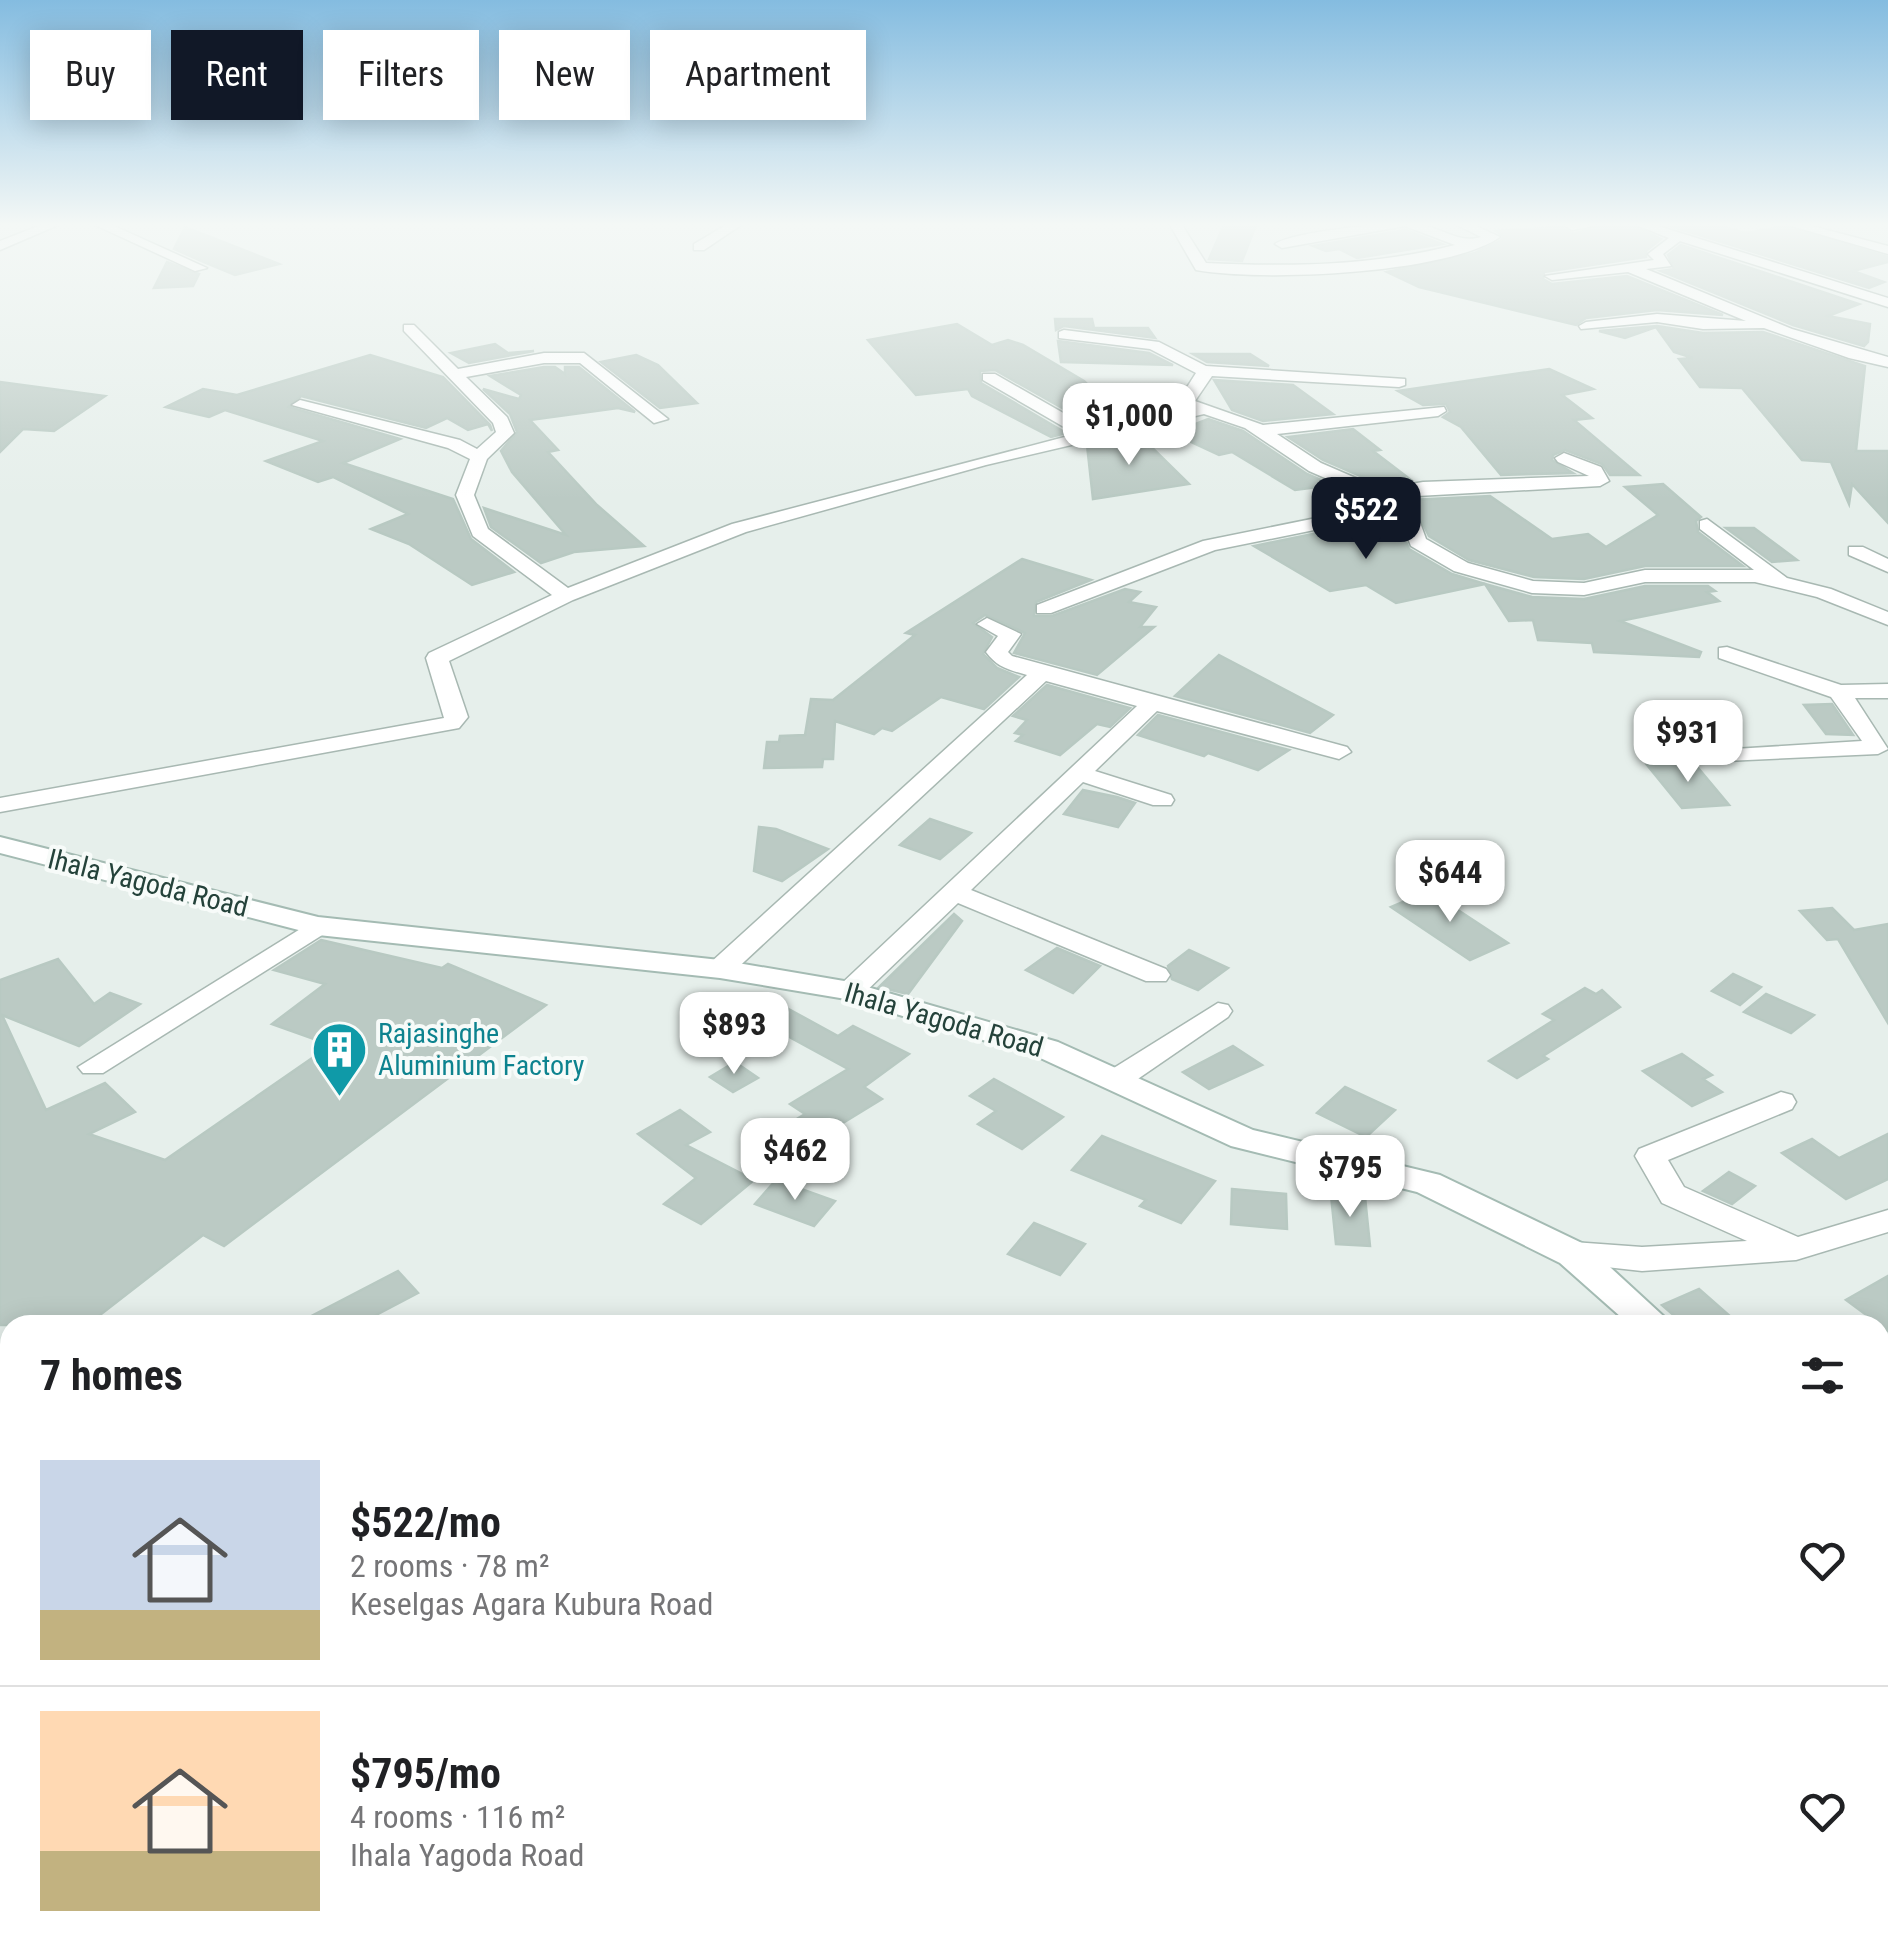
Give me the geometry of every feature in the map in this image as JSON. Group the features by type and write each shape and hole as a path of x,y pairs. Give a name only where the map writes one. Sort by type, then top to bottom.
{"street":[{"path":"1755,316 1854,356 1888,362"},
{"path":"1586,326 1657,318 1703,325 1775,324"},
{"path":"409,328 501,421 504,433 479,457 465,494 480,532 566,596"},
{"path":"1064,335 1154,345 1203,371 1399,382"},
{"path":"454,374 544,358 584,358 660,420"},
{"path":"1203,371 1205,378 1185,403 1262,430 1315,468 1405,506 1418,542 1461,566 1532,588 1584,589 1645,576 1780,580"},
{"path":"989,377 1095,438"},
{"path":"300,405 454,444 479,457"},
{"path":"0,806 451,723 457,717 437,658 454,646 566,596 739,528 982,460 1095,438 1200,410"},
{"path":"1262,430 1438,411"},
{"path":"1377,495 1423,486 1600,482 1595,471 1564,458"},
{"path":"1044,610 1210,545 1405,506"},
{"path":"1707,525 1780,580 1888,619"},
{"path":"1856,551 1888,566"},
{"path":"987,624 1011,634 997,652 1004,661 1339,752"},
{"path":"1727,653 1839,692 1888,691"},
{"path":"720,968 1042,673"},
{"path":"1734,756 1878,747 1839,692"},
{"path":"850,992 1153,703"},
{"path":"1082,774 1162,800"},
{"name":"Ihala Yagoda Road","path":"0,845 318,926 720,968 850,992 1047,1049 1119,1078 1243,1138 1428,1183 1573,1254 1643,1315"},
{"path":"957,894 1156,975"},
{"path":"93,1068 318,926"},
{"path":"1119,1078 1218,1011"},
{"path":"1781,1102 1650,1156 1673,1195 1796,1250"},
{"path":"1573,1254 1642,1258 1796,1250 1888,1221"}],"building":[{"path":"1540,316 1602,316 1586,318 1576,325"},
{"path":"1772,316 1829,316 1870,324 1864,346"},
{"path":"1055,319 1092,319 1094,328 1148,328 1155,338 1064,326 1056,330"},
{"path":"957,324 992,345 1008,340 1023,345 1084,381 1123,419 1094,426 995,370 980,371 981,383 1066,433 1051,437 972,396 968,389 916,395 868,340"},
{"path":"1657,326 1703,333 1763,332 1865,366 1856,451 1888,451 1888,523 1852,484 1849,504 1831,462 1802,460 1742,388 1700,387 1679,359 1693,358 1674,352 1656,327 1625,338 1599,331"},
{"path":"1058,341 1149,353 1173,365 1061,362"},
{"path":"495,344 508,353 534,351 469,363 451,353"},
{"path":"1193,354 1250,354 1269,366 1207,362"},
{"path":"370,355 443,377 490,425 492,431 488,424 468,430 447,418 426,428 301,396 289,407 400,439 343,463 453,499 471,539 514,572 472,585 409,544 371,529 408,514 333,477 318,482 266,461 323,441 225,410 209,417 166,407 203,389 237,395"},
{"path":"636,355 658,365 697,403 660,408 601,362"},
{"path":"555,367 565,374 565,367 579,367 635,412 618,408 530,420 558,450 548,452 597,505 644,546 574,552 541,563 491,527 484,508 566,535 512,472 501,451 517,432 510,414 483,389 519,399 521,395 490,376"},
{"path":"1549,369 1593,389 1562,395 1592,418 1574,420 1639,475 1610,475 1602,464 1565,450 1553,455 1552,460 1573,473 1501,475 1461,427 1443,417 1450,412 1446,404 1423,405 1398,391"},
{"path":"1214,380 1293,385 1333,414 1263,421 1232,410"},
{"path":"0,382 105,396 54,431 23,429 0,452"},
{"path":"1208,419 1243,431 1307,474 1333,485 1295,490 1232,452 1219,455 1172,433"},
{"path":"1353,429 1380,450 1373,451 1411,480 1381,485 1380,480 1372,481 1323,460 1288,437"},
{"path":"1137,433 1189,484 1093,499 1087,445"},
{"path":"1663,484 1701,517 1696,521 1698,532 1743,566 1645,566 1584,579 1534,577 1469,560 1429,536 1411,500 1490,496 1552,539 1588,534 1606,547 1658,515 1625,487"},
{"path":"1396,517 1409,549 1452,574 1485,584 1396,603 1366,585 1330,591 1254,546"},
{"path":"1726,528 1754,528 1797,560 1772,562"},
{"path":"1022,559 1091,580 1036,602 1034,616 1052,616 1125,589 1140,592 1129,602 1156,607 1140,627 1154,627 1097,675 1014,653 1025,633 985,615 973,623 992,637 983,654 997,668 1019,677 984,709 941,697 892,731 882,728 874,734 835,721 833,759 823,759 822,767 764,768 767,742 779,742 780,736 805,735 811,699 833,700 915,635 906,633"},
{"path":"1485,584 1532,597 1584,599 1645,586 1708,586 1715,591 1707,592 1719,601 1620,621 1701,652 1699,657 1594,652 1592,643 1538,640 1533,620 1509,621"},
{"path":"1219,655 1333,715 1310,733 1175,696"},
{"path":"1047,685 1130,708 1110,727 1097,724 1060,755 1016,741 1023,735 1015,733 1027,720 1013,716"},
{"path":"1832,704 1853,735 1826,734 1804,705"},
{"path":"1158,715 1289,750 1258,770 1138,735"},
{"path":"1694,763 1729,805 1682,808 1647,765"},
{"path":"1083,790 1135,803 1118,827 1064,814"},
{"path":"930,819 971,833 940,859 900,845"},
{"path":"759,827 776,829 828,849 782,881 754,871"},
{"path":"1429,891 1508,943 1470,960 1391,907"},
{"path":"1832,908 1854,930 1888,924 1888,1023 1838,939 1827,940 1800,911"},
{"path":"954,914 962,921 908,994 879,987"},
{"path":"321,940 442,968 448,964 546,1005 224,1246 203,1235 100,1315 0,1315 0,980 58,959 94,1004 110,993 140,1004 79,1046 2,1015 46,1110 105,1083 135,1112 89,1134 165,1160 331,1045 272,1024 325,984 274,970"},
{"path":"1057,948 1100,966 1073,993 1026,970"},
{"path":"1189,950 1228,968 1198,990 1172,979 1168,966"},
{"path":"1733,974 1761,987 1740,1005 1712,991"},
{"path":"1585,988 1596,994 1602,990 1620,1007 1543,1056 1548,1059 1517,1078 1489,1061 1554,1020 1543,1014"},
{"path":"1766,994 1814,1015 1791,1033 1744,1012"},
{"path":"772,1000 838,1036 853,1026 909,1054 864,1087 882,1099 815,1140 790,1123 805,1114 790,1104 848,1069 760,1021"},
{"path":"1233,1046 1262,1065 1209,1089 1183,1072"},
{"path":"1682,1054 1712,1075 1703,1079 1722,1092 1692,1106 1643,1071"},
{"path":"735,1062 758,1078 733,1092 710,1077"},
{"path":"994,1079 1063,1117 1022,1149 978,1124 996,1111 970,1096"},
{"path":"1345,1087 1395,1110 1366,1137 1317,1113"},
{"path":"680,1110 710,1132 686,1145 754,1180 701,1224 664,1204 696,1178 638,1134"},
{"path":"1888,1134 1888,1179 1846,1199 1782,1153 1812,1139 1839,1158"},
{"path":"1102,1136 1215,1181 1181,1223 1140,1206 1146,1200 1072,1170"},
{"path":"1729,1172 1755,1186 1732,1204 1703,1191"},
{"path":"776,1180 835,1201 814,1226 755,1204"},
{"path":"1232,1189 1286,1194 1287,1229 1231,1224"},
{"path":"1331,1195 1365,1197 1370,1246 1336,1244"},
{"path":"1034,1223 1085,1244 1060,1275 1008,1254"},
{"path":"398,1271 418,1293 376,1315 313,1315"},
{"path":"1888,1276 1888,1315 1866,1315 1846,1300"},
{"path":"1699,1289 1729,1315 1674,1315 1662,1305"}],"place":[{"name":"Rajasinghe Aluminium Factory","path":"339,1098"}]}
